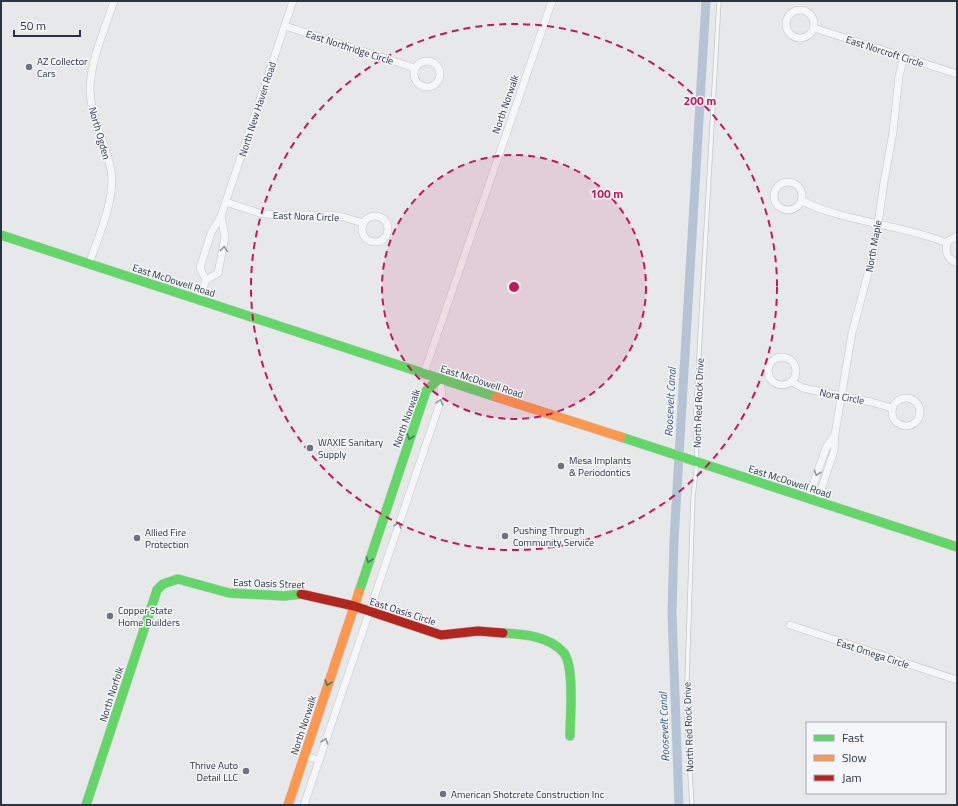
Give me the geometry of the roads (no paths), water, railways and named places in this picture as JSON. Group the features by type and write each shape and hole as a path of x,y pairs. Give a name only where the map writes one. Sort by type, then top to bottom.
{"street":[{"name":"North Ogden","path":"89,264 111,192 112,172 94,115 90,90 95,56 114,1"},
{"name":"North New Haven Road","path":"206,280 200,268 211,233 222,216 293,1"},
{"name":"North Norwalk","path":"424,373 552,1"},
{"path":"796,11 806,11 813,17 814,28 806,37 797,38 789,33 786,24 789,16 796,11"},
{"name":"East Northridge Circle","path":"285,26 415,68"},
{"name":"East Norcroft Circle","path":"814,28 957,74"},
{"name":"North Maple","path":"817,502 834,450 835,434 852,333 869,272 893,132 899,76 904,58"},
{"path":"789,182 794,183 801,190 802,201 794,209 785,210 777,205 775,192 780,185 789,182"},
{"path":"802,201 838,215 919,233 947,243"},
{"name":"East Nora Circle","path":"226,202 259,213 276,215 330,215 363,223"},
{"name":"North New Haven Road","path":"199,300 206,280 218,273 225,237 222,216"},
{"name":"East McDowell Road","path":"1,235 957,547"},
{"path":"957,236 952,238 947,243 947,254 952,261 957,263"},
{"name":"Nora Circle","path":"792,382 796,374 792,361 783,357 774,360 771,363 768,372 771,380 779,385 792,382 803,388 892,408"},
{"name":"North Norwalk","path":"304,805 319,760 361,609 426,391 440,378"},
{"name":"North Norwalk","path":"288,805 305,756 442,397 440,378"},
{"path":"902,399 911,399 918,405 920,414 915,423 902,426 892,417 892,408 902,399"},
{"name":"North Maple","path":"808,499 826,448 835,434"},
{"name":"East Oasis Street","path":"157,590 163,584 178,578 230,594 284,596 303,594 361,609"},
{"name":"North Norfolk","path":"86,805 157,590"},
{"name":"East Oasis Circle","path":"361,609 419,630 441,635 478,631 521,634 547,641 564,652 571,673 570,736"},
{"name":"East Omega Circle","path":"790,626 957,680"},
{"path":"305,756 319,760"}],"lane":[{"name":"North Red Rock Drive","path":"692,805 686,710 695,425 719,1"}],"waterway":[{"name":"Roosevelt Canal","path":"679,805 672,613 674,540 706,1"}],"place":[{"name":"AZ Collector Cars","path":"29,67"},
{"name":"WAXIE Sanitary Supply","path":"310,448"},
{"name":"Mesa Implants & Periodontics","path":"561,466"},
{"name":"Pushing Through Community Service","path":"505,536"},
{"name":"Allied Fire Protection","path":"137,538"},
{"name":"Copper State Home Builders","path":"110,616"},
{"name":"Thrive Auto Detail LLC","path":"246,771"},
{"name":"American Shotcrete Construction Inc","path":"443,794"}]}
